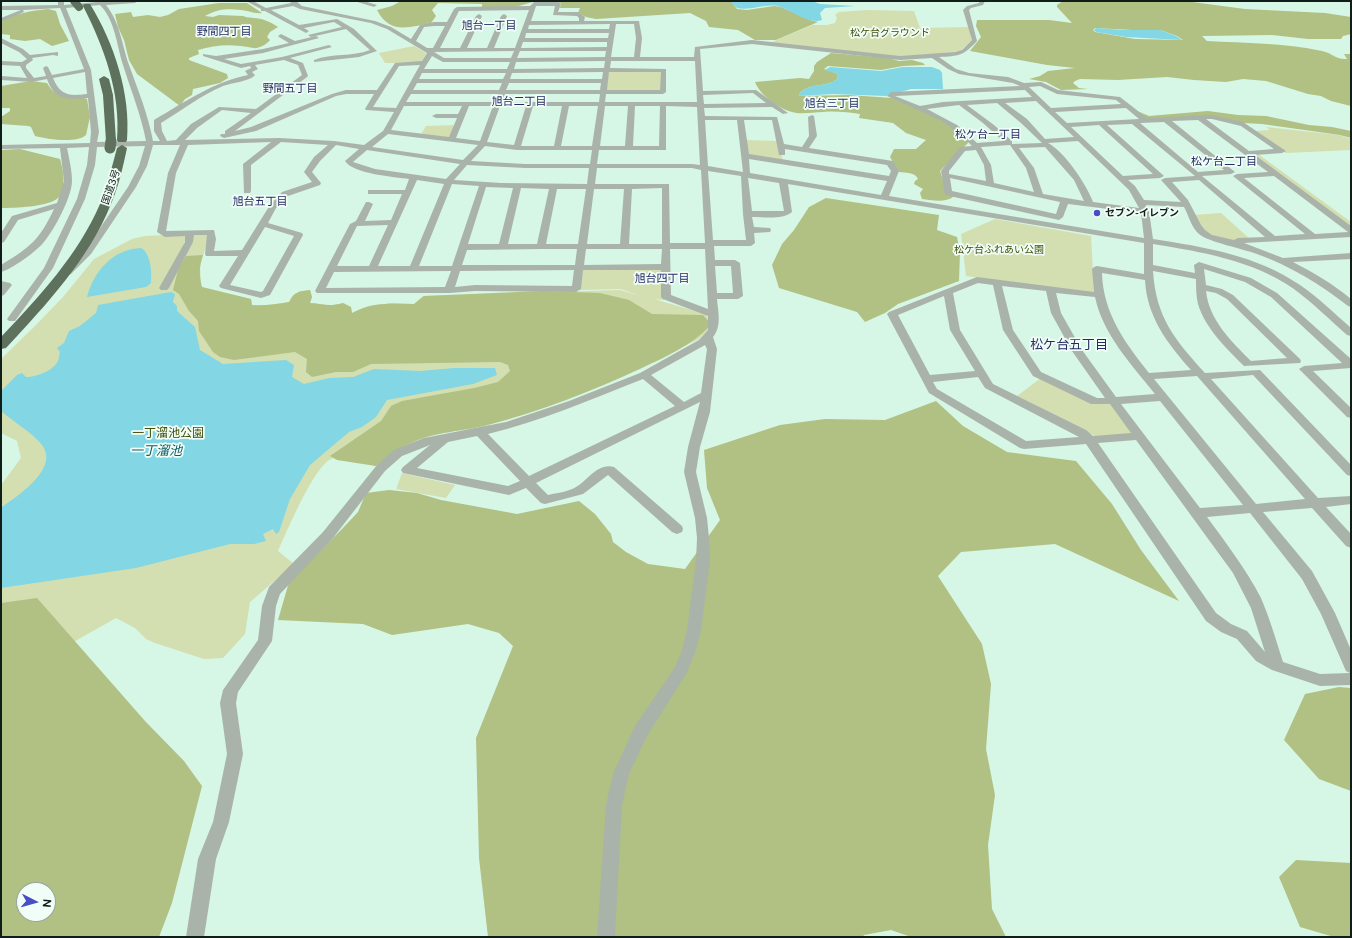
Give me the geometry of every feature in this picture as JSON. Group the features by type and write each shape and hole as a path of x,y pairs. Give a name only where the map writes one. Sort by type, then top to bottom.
{"highway":[{"name":"国道3号","path":"81,4 92,37"},
{"name":"国道3号","path":"1,330 60,263 80,232 93,210 108,164 124,128 118,93 107,49 81,4"},
{"name":"国道3号","path":"1,345 26,320 58,281 89,237 103,210 112,187 119,164 108,95 101,69"}],"street":[{"path":"1,20 12,14 33,8 61,4 135,1"},
{"path":"249,1 263,10 299,27 345,58"},
{"path":"357,1 374,5"},
{"path":"195,937 207,859 221,822 235,754 228,703 231,690 264,641 269,606 274,591 328,535 388,461 411,447 424,442 443,440 509,425 644,375 702,342 713,331 714,315 697,48 752,42 900,58 959,53 975,40 966,10 969,7 981,4 982,1"},
{"path":"58,281 88,252 107,226 132,187 143,166 150,143 146,120 126,65 114,23 105,7 100,2"},
{"path":"263,10 294,3 305,8 373,22 389,28 443,60"},
{"path":"12,319 48,268 73,218 87,180 94,144 95,132 88,70 61,4"},
{"path":"414,268 449,182 483,144 527,23 526,16 534,4 558,4 555,14 578,14 582,17 581,23"},
{"path":"1,8 33,8"},
{"path":"532,8 457,8 456,16 430,51 386,132 349,161 350,163 356,167 414,178 483,185 666,186 666,297 714,315"},
{"path":"463,49 479,16"},
{"path":"490,49 504,16"},
{"path":"299,27 335,20 348,27 374,51 354,57 316,61"},
{"path":"527,23 637,22 639,38 637,60"},
{"path":"393,222 354,224 320,290 449,290 475,288 576,289 613,23"},
{"path":"412,42 422,26 449,24"},
{"path":"216,58 263,51 348,27"},
{"path":"524,31 611,31"},
{"path":"282,36 294,43"},
{"path":"1,40 8,46 24,51 29,57"},
{"path":"521,40 610,40"},
{"path":"205,54 211,58 216,58 241,66 285,58 284,57 329,47"},
{"path":"430,51 463,49 609,49"},
{"path":"29,57 56,53"},
{"path":"934,56 956,72 966,75 1014,80 1025,86 1132,188 1144,207 1148,240 1148,273 1153,306 1170,338 1351,543"},
{"path":"1,63 23,64 30,60 29,57"},
{"path":"222,139 257,111 306,76 301,64 285,58"},
{"path":"698,59 443,60 397,64 368,109 466,104 773,105"},
{"path":"23,64 22,68 32,80"},
{"path":"164,142 158,131 158,122 213,88 234,80 250,77 252,75 248,71 255,69 251,64"},
{"path":"46,68 53,88 58,93 75,97 91,95"},
{"path":"1,78 32,80 88,70"},
{"path":"408,92 663,92 664,70 420,71"},
{"path":"961,91 960,88 966,75"},
{"path":"414,81 604,81"},
{"path":"960,103 996,128 1009,143 975,145 955,125 943,118 890,95 1041,84 1057,92 1118,98 1146,120"},
{"path":"699,93 754,91 785,113"},
{"path":"222,139 253,129 334,95 346,92 378,92"},
{"path":"921,108 931,105 1038,99"},
{"path":"998,102 1024,121 1043,141 1081,139"},
{"path":"451,141 466,104"},
{"path":"517,148 530,104"},
{"path":"557,148 566,104"},
{"path":"629,148 632,104"},
{"path":"386,132 517,148 663,148 663,104"},
{"path":"1050,110 1128,106"},
{"path":"244,253 209,254 212,240 211,232 165,234 161,232 172,173 182,142 194,126 220,108 257,111"},
{"path":"436,116 461,116"},
{"path":"804,150 813,136 812,117"},
{"path":"1065,125 1212,117 1243,124 1282,151 1248,153"},
{"path":"701,118 775,118 784,162"},
{"path":"463,247 666,246 751,243 744,179 747,171 740,118"},
{"path":"1200,118 1351,230"},
{"path":"1133,121 1196,174 1231,172 1166,120"},
{"path":"1101,123 1160,176 1121,178"},
{"path":"1,147 182,142 222,139 279,140 367,148 466,163 525,166 704,167 1210,250 1243,260 1264,269 1297,287 1351,333"},
{"path":"247,191 247,164 279,140"},
{"path":"263,224 299,235 267,293 261,295 224,286 273,207 285,194 317,183 308,172 317,159 334,144"},
{"path":"1039,195 1033,172 1013,146 1047,145 1076,175 1086,193 1090,205"},
{"path":"1,269 41,241 60,205 68,186 63,146"},
{"path":"780,146 890,163 895,171 884,197"},
{"path":"990,185 990,175 986,158 978,148 963,149 945,171 948,193 1059,217 1065,201"},
{"path":"745,156 892,179"},
{"path":"1275,174 1237,176 1313,236"},
{"path":"945,175 1090,205 1144,207 1187,205"},
{"path":"373,268 414,178"},
{"path":"1273,239 1200,178 1165,180 1180,195 1187,205 1195,225 1206,235 1233,242 1283,260 1320,281 1351,304"},
{"path":"747,214 782,214 788,212 783,180"},
{"path":"449,290 483,185"},
{"path":"503,246 518,186"},
{"path":"541,247 554,186"},
{"path":"624,246 628,186"},
{"path":"371,192 407,192"},
{"path":"359,224 369,204"},
{"path":"1,240 15,218 60,205"},
{"path":"750,230 767,230"},
{"path":"164,288 186,247 190,232"},
{"path":"1233,242 1351,234"},
{"path":"1283,260 1351,256"},
{"path":"1339,257 1351,266"},
{"path":"710,263 735,263 738,296 712,296"},
{"path":"1201,287 1219,291 1230,296 1296,361 1248,364 1224,338 1215,326 1204,306 1201,287 1199,265 1232,274 1260,286 1282,302 1351,365"},
{"path":"331,269 578,267 666,268"},
{"path":"1200,277 1097,269 1096,286 1103,311 1112,330 1164,398 1307,575 1328,614 1351,667"},
{"path":"1098,295 977,280 892,314 933,391 1024,445 1139,436"},
{"path":"997,282 1008,330 1037,374 1095,402 1164,398"},
{"path":"1,284 7,285 1,293"},
{"path":"1050,289 1056,313 1077,351 1239,570 1250,590 1259,612 1277,666"},
{"path":"948,292 955,330 989,386 1082,433 1089,439 1211,617 1226,628 1242,635 1261,657 1277,666 1320,680 1351,679"},
{"path":"606,937 614,805 621,774 641,731 681,670 688,653 694,630 703,561 703,538 701,518 690,472 691,458 703,419 712,349 708,337"},
{"path":"1351,365 1304,369 1351,414"},
{"path":"1147,376 1256,372 1351,472"},
{"path":"926,379 981,374"},
{"path":"644,375 682,406"},
{"path":"443,440 407,470 509,491 706,395"},
{"path":"480,432 545,500 579,491 602,472 610,470 677,529"},
{"path":"1197,513 1351,500"}],"green space":[{"path":"401,1 731,1 737,9 747,10 774,6 781,7 818,22 776,40 755,40 738,30 709,27 706,21 690,13 596,19 586,17 578,13 580,8 560,8 561,3 533,2 515,7 482,7 482,4 438,3 432,10 436,16 431,23 401,27 388,23 382,18 377,10 392,6"},
{"path":"1063,1 1185,1 1245,9 1325,13 1351,17 1351,34 1343,36 1341,39 1308,39 1272,35 1202,36 1207,41 1308,48 1326,52 1343,59 1347,59 1344,54 1351,54 1351,106 1266,81 1243,79 1226,82 1167,77 1118,80 1080,79 1073,83 1079,88 1088,89 1061,90 1046,82 1029,79 1040,76 1048,71 1075,68 1047,65 970,51 981,37 976,26 977,20 1049,20 1072,23 1057,7 1057,5","holes":["1095,28 1160,30 1177,36 1183,40 1135,39 1095,32 1093,30"]},
{"path":"219,3 247,3 262,13 225,9 215,11 205,16 243,16 263,20 278,27 270,32 267,37 270,40 269,42 258,48 226,45 198,50 199,54 189,58 189,60 227,74 228,78 220,83 193,89 192,95 185,99 180,106 137,74 129,60 115,14 131,12 133,17 148,15 160,17 168,15 179,9"},
{"path":"48,9 56,11 60,24 69,41 52,46 40,39 25,41 10,39 10,35 1,34 1,22 6,19 23,13"},
{"name":"松ケ台グラウンド","path":"867,10 914,11 920,28 969,27 972,40 960,51 905,58 770,43 812,25 827,25 835,23 837,18 835,15 839,12"},
{"path":"414,46 426,53 421,63 385,63 379,53"},
{"path":"831,53 888,58 899,61 912,60 925,65 903,66 881,70 828,66 824,69 838,74 837,79 833,82 809,87 800,93 799,96 849,95 892,98 936,115 968,140 968,143 940,171 944,183 953,197 942,201 922,199 920,193 923,189 914,184 918,179 917,177 910,173 899,172 890,157 894,149 916,149 926,140 906,133 893,123 859,118 860,114 846,112 791,112 767,98 755,82 800,78 809,79 817,62"},
{"path":"661,71 661,91 606,91 609,72"},
{"path":"31,81 47,83 51,89 60,95 87,99 90,117 86,135 81,138 69,140 54,139 35,136 31,127 28,126 1,124 1,117 10,111 10,108 1,108 1,86"},
{"path":"1137,111 1149,116 1208,111 1238,115 1266,116 1309,125 1332,127 1351,131 1351,138 1340,135 1262,124 1244,123 1213,116 1147,119"},
{"path":"454,125 450,139 420,136 426,126"},
{"path":"1266,127 1339,135 1351,139 1351,150 1286,153 1255,131 1270,130"},
{"path":"745,140 778,141 783,161 747,156"},
{"path":"20,149 60,159 63,173 63,190 54,201 39,205 1,208 1,150"},
{"path":"1251,154 1258,154 1351,222 1351,229"},
{"path":"826,198 939,215 937,230 957,237 960,252 959,281 898,304 885,313 865,322 857,312 779,288 772,265 782,244 794,230 809,207"},
{"path":"1221,213 1251,240 1233,241 1207,235 1194,215"},
{"name":"松ケ台ふれあい公園","path":"995,219 1091,236 1094,293 966,276 961,234"},
{"name":"一丁溜池公園","path":"193,233 210,233 200,266 201,287 251,299 252,305 289,302 297,293 310,290 312,297 310,303 330,305 343,303 351,307 352,313 359,309 374,305 414,304 423,296 620,290 640,296 621,289 577,290 580,268 664,269 664,300 654,299 705,314 709,319 708,330 699,339 634,371 422,439 393,452 376,466 337,458 327,462 310,484 278,551 294,564 250,602 245,634 223,658 204,659 155,643 146,639 135,628 116,618 54,653 1,655 1,485 21,458 17,441 1,433 1,359 63,297 94,259 132,239 145,236 185,234 187,235 183,246"},
{"path":"203,255 200,271 202,287 251,299 252,305 289,302 297,293 310,290 312,297 310,303 330,305 343,303 351,307 352,313 375,305 414,304 424,296 542,291 600,293 629,300 652,314 703,315 709,322 709,327 694,340 660,360 604,385 547,407 508,419 420,439 406,445 388,456 376,466 337,460 330,456 381,421 391,406 402,401 474,388 498,382 510,371 508,365 500,362 371,364 353,372 336,372 312,377 306,372 307,359 295,352 234,360 220,357 213,352 199,331 198,321 189,311 179,294 173,290 178,270 186,256"},
{"path":"1041,378 1095,404 1112,404 1134,434 1095,436 1017,396"},
{"path":"936,401 963,426 1007,452 1076,461 1112,504 1141,550 1179,601 1055,544 961,552 938,576 982,644 991,684 986,749 995,795 988,845 992,909 1006,937 911,937 891,930 864,935 863,937 488,937 479,858 476,738 513,646 499,633 468,624 392,635 363,624 278,620 289,582 358,512 366,493 389,490 417,493 441,500 517,514 579,501 595,514 611,534 613,542 626,552 648,564 685,569 720,520 707,488 704,450 780,425 825,419 885,420"},
{"path":"402,473 455,485 446,498 396,489"},
{"path":"37,598 145,721 184,761 202,786 172,903 159,937 1,937 1,603"},
{"path":"1339,687 1351,688 1351,791 1319,779 1284,740 1305,694"},
{"path":"1296,860 1351,863 1351,937 1334,937 1300,927 1279,877"}],"water":[{"path":"812,1 820,4 855,6 825,8 820,13 822,20 812,21 781,7 771,5 743,9 737,8 731,2"},
{"path":"1096,28 1160,30 1182,40 1126,37 1096,32 1094,30"},
{"path":"830,67 881,71 903,67 932,67 940,70 942,73 943,89 911,89 886,96 833,94 799,96 800,93 809,87 833,82 837,79 838,74 825,70"},
{"path":"141,248 147,254 149,259 151,283 146,287 87,297 94,279 106,263 122,252"},
{"name":"一丁溜池","path":"171,292 175,294 173,302 177,306 177,311 195,327 200,350 223,364 286,360 294,365 292,377 304,384 329,378 353,377 374,369 420,371 454,368 495,368 497,375 473,384 387,400 376,417 362,427 349,432 310,465 290,499 279,532 276,534 273,529 263,534 266,541 254,544 230,544 136,568 1,588 1,508 34,481 41,472 45,463 46,454 42,445 38,441 1,411 1,391 17,375 22,373 26,377 35,376 44,373 56,365 60,352 57,348 64,343 69,331 80,326 96,313 98,305"}],"place":[{"name":"セブン-イレブン","path":"1097,213"}],"district":[{"name":"旭台一丁目","path":"489,26"},
{"name":"野間四丁目","path":"224,32"},
{"name":"野間五丁目","path":"290,89"},
{"name":"旭台二丁目","path":"519,102"},
{"name":"旭台三丁目","path":"832,104"},
{"name":"松ケ台一丁目","path":"988,135"},
{"name":"松ケ台二丁目","path":"1224,162"},
{"name":"旭台五丁目","path":"260,202"},
{"name":"旭台四丁目","path":"662,279"},
{"name":"松ケ台五丁目","path":"1069,345"}]}
